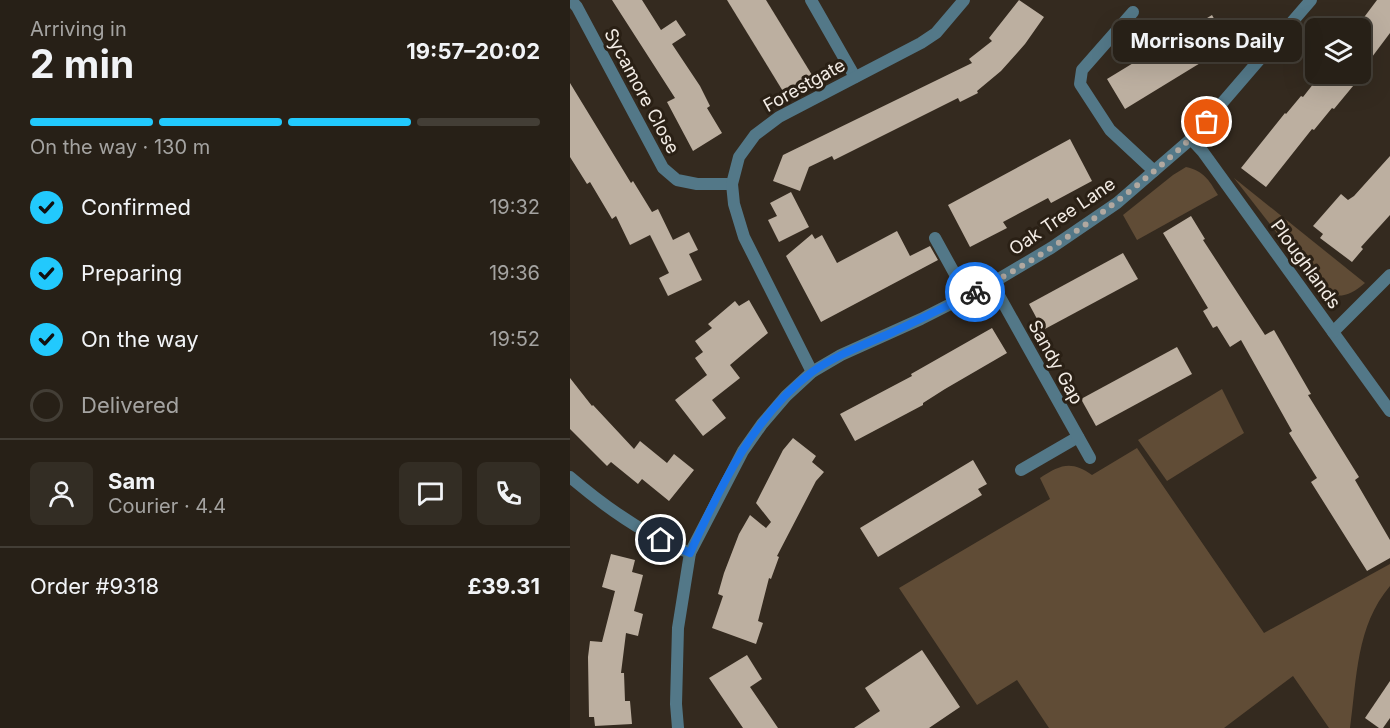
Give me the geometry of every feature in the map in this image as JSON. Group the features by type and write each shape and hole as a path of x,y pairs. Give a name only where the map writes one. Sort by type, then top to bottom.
{"street":[{"name":"Sycamore Close","path":"571,0 663,168 677,180 697,184 732,184"},
{"path":"811,0 855,77"},
{"name":"Forestgate","path":"812,372 744,237 734,204 732,184 739,157 754,135 779,117 936,33 964,0"},
{"name":"Oak Tree Lane","path":"678,728 675,693 678,628 690,553 743,451 779,404 812,372 841,355 921,319 992,283 1052,248 1117,203 1191,140 1311,0"},
{"path":"1133,12 1082,70 1080,84 1110,130 1154,171"},
{"name":"Ploughlands","path":"1191,140 1203,152 1390,411"},
{"path":"935,238 967,296"},
{"path":"1333,332 1390,275"},
{"name":"Sandy Gap","path":"992,283 1090,458"},
{"path":"1021,470 1078,437"},
{"path":"570,477 650,534 690,553"}],"shaded area":[{"path":"1186,167 1205,177 1218,195 1137,240 1123,215"},
{"path":"1234,178 1365,283 1345,295 1339,296 1322,291"},
{"path":"1222,389 1244,433 1167,481 1138,440"},
{"path":"1137,448 1264,633 1390,564 1390,586 1370,618 1364,635 1350,728 1329,728 1293,676 1224,728 1049,728 1017,680 977,705 899,588 1050,499 1040,478 1066,466 1078,467 1092,475"}],"building":[{"path":"612,0 642,0 661,30 676,20 686,35 672,44 700,86 710,106 707,108 722,133 693,151 667,102 675,98"},
{"path":"727,0 766,0 812,75 784,93"},
{"path":"1019,0 1044,17 1025,44 1001,71 977,91 978,93 960,102 958,98 834,160 832,156 809,167 800,191 773,181 783,155 972,63 969,59 992,41 989,38"},
{"path":"1377,0 1390,0 1390,33 1371,58 1371,18 1364,18"},
{"path":"1212,15 1222,33 1208,41 1215,54 1125,109 1107,79"},
{"path":"570,83 631,183 633,181 652,212 658,209 673,240 689,232 698,250 689,254 702,280 668,296 659,278 669,273 650,235 630,245 616,216 612,219 590,182 587,184 570,157"},
{"path":"1313,84 1355,84 1334,109 1332,108 1314,130 1312,129 1266,187 1241,168 1285,113 1301,96 1303,97"},
{"path":"1070,139 1092,181 1051,203 1048,198 1003,222 1007,228 970,247 948,205"},
{"path":"1390,156 1390,215 1361,247 1363,249 1352,262 1320,238 1323,234 1313,226 1341,194 1348,200 1354,196"},
{"path":"791,192 809,227 779,242 768,220 777,216 770,203"},
{"path":"1191,216 1205,239 1203,240 1265,335 1274,330 1311,394 1308,395 1359,477 1355,480 1390,540 1390,558 1367,571 1311,482 1317,478 1289,433 1292,431 1241,340 1230,347 1217,326 1213,328 1203,311 1208,308 1163,233"},
{"path":"897,231 910,256 930,246 938,260 821,322 786,256 812,234 815,239 822,235 837,263"},
{"path":"1123,253 1138,279 1043,330 1029,304"},
{"path":"749,300 768,333 730,365 740,378 712,400 726,418 703,436 675,400 707,375 695,358 703,352 695,341 712,328 708,324 735,301 739,306"},
{"path":"992,328 1007,353 945,389 923,405 855,441 840,414 912,376 911,374"},
{"path":"1177,347 1192,374 1096,426 1081,399"},
{"path":"570,378 592,406 634,449 640,441 667,463 674,454 694,470 669,501 642,479 638,484 611,462 607,466 570,429"},
{"path":"793,438 816,456 812,462 824,472 816,481 777,556 779,557 771,579 769,578 758,621 763,623 756,644 712,628 723,596 718,594 739,534 750,515 766,528 771,522 756,503 783,450"},
{"path":"973,460 987,484 978,489 982,495 878,557 860,528"},
{"path":"611,554 635,560 632,572 643,575 634,611 643,614 638,636 626,633 621,673 624,673 625,701 630,701 632,724 595,726 594,717 589,717 588,657 590,641 602,642 615,591 602,587"},
{"path":"922,650 960,707 929,728 854,728 880,711 865,688"},
{"path":"747,655 762,679 750,687 778,728 743,728 709,678"},
{"path":"1390,681 1390,718 1383,728 1379,728 1365,718"}],"way so far":[{"path":"975,292 1052,248 1117,203 1191,140 1207,122"}],"place":[{"name":"Morrisons Daily","path":"1207,122"}],"route":[{"path":"661,540 690,553 743,451 779,404 812,372 841,355 975,292"}]}
